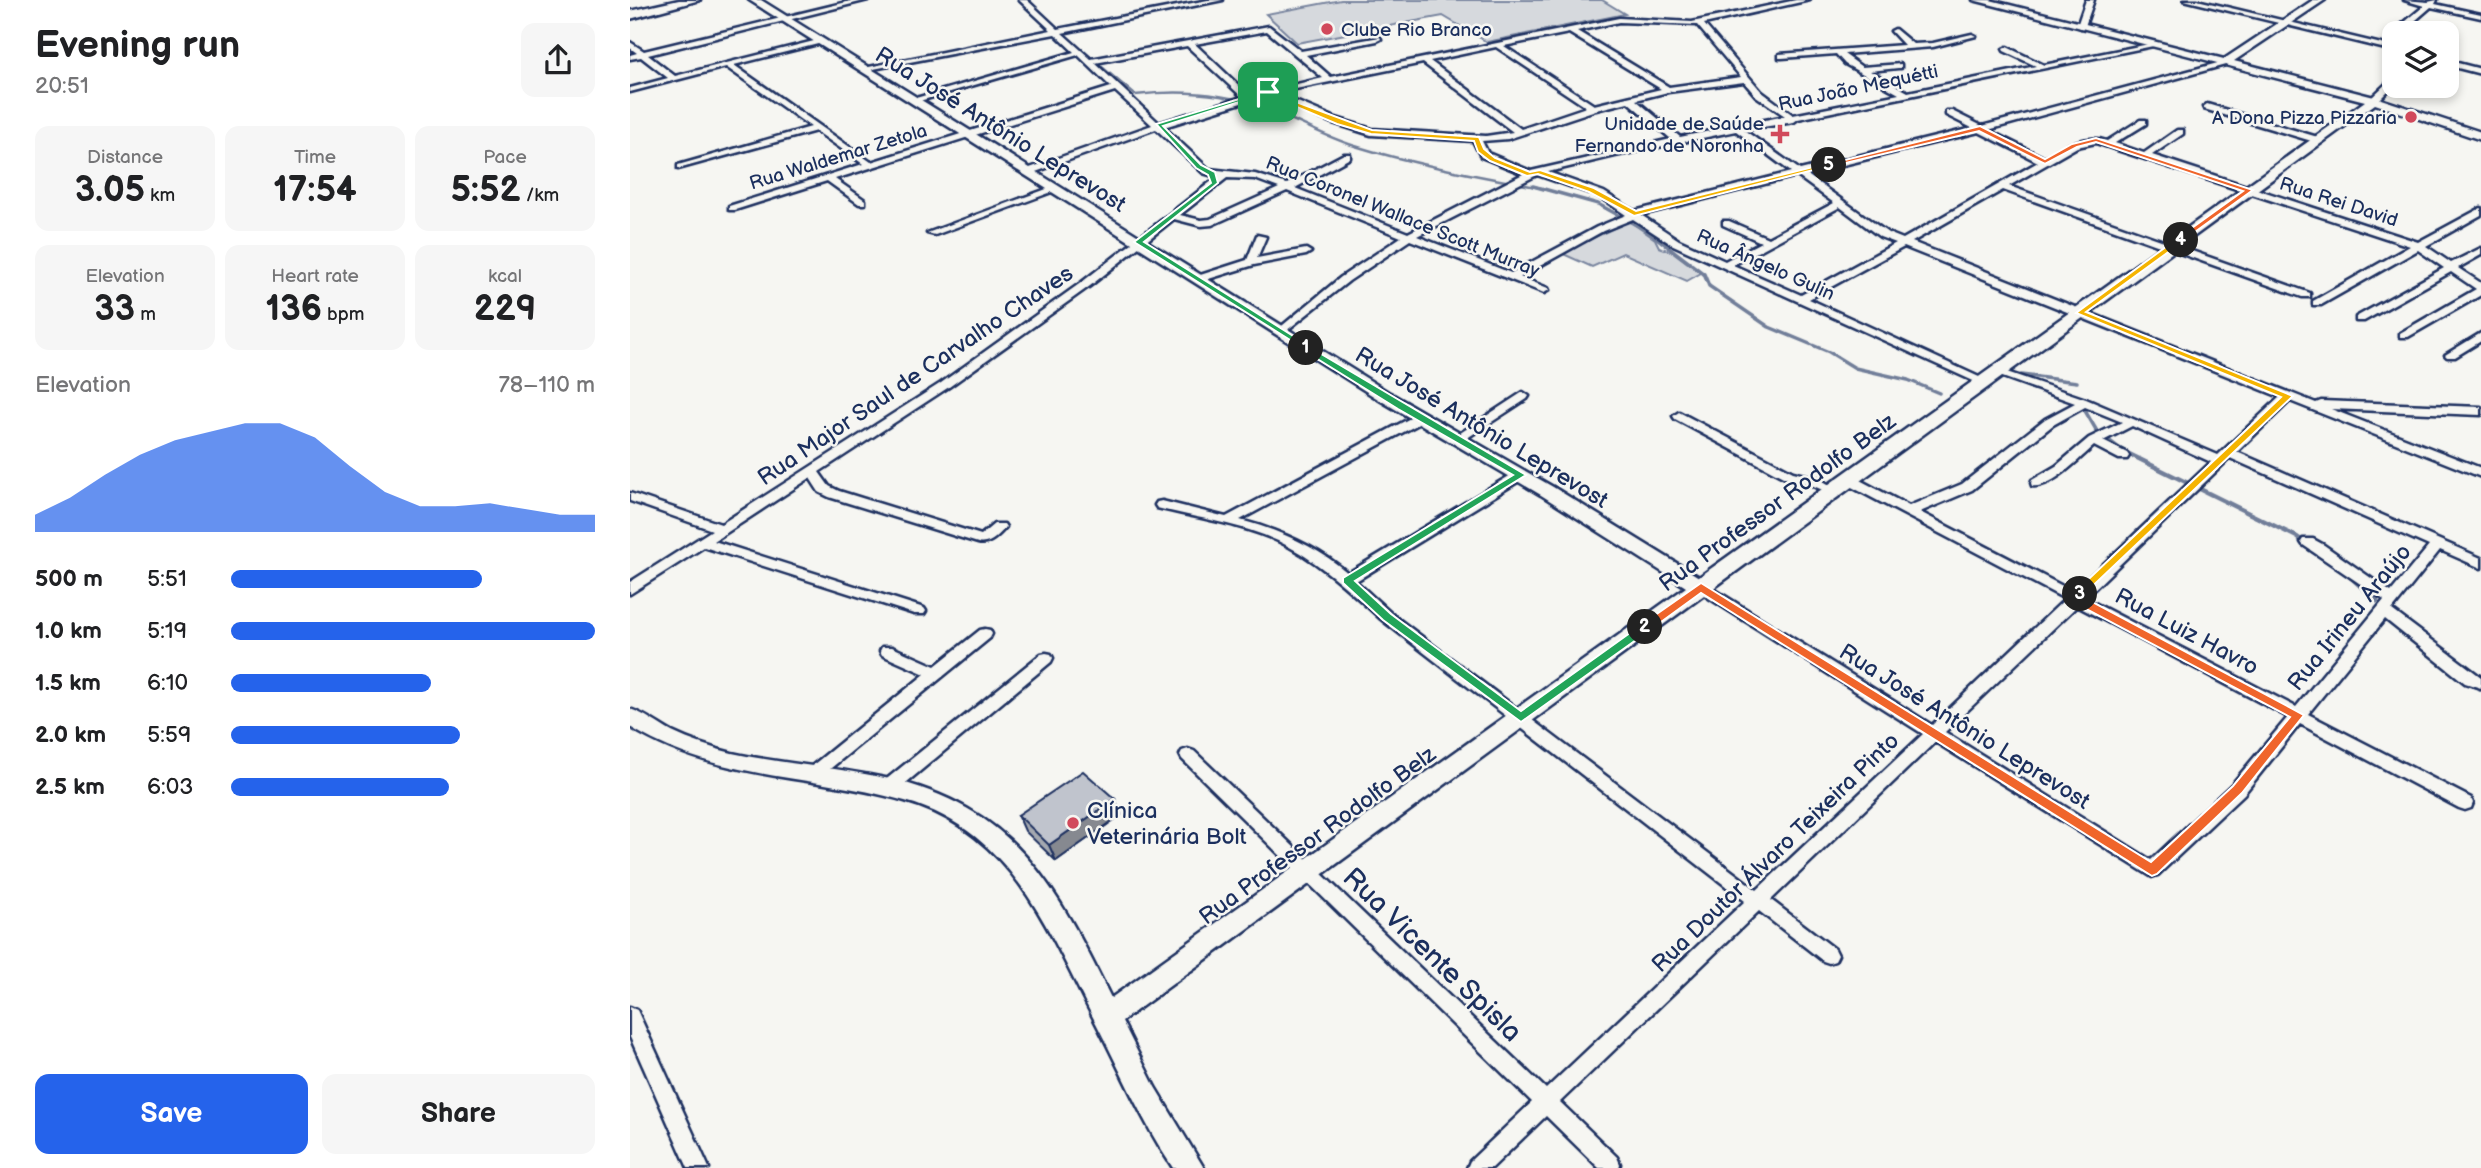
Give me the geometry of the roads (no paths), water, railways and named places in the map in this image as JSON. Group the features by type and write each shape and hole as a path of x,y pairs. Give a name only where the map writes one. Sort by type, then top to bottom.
{"main road":[{"path":"630,15 694,0"}],"street":[{"name":"Rua José Antônio Leprevost","path":"754,0 1419,418 1520,475 2152,870"},
{"path":"630,57 864,0"},
{"path":"1023,0 1213,178"},
{"path":"1173,0 1182,7"},
{"path":"863,69 1219,0"},
{"path":"1027,172 1158,126 1268,92 1625,19 1676,24 1699,23 1806,0"},
{"path":"1978,0 1996,2 2374,100 2479,133"},
{"path":"2081,26 2090,0"},
{"path":"2189,0 2382,46"},
{"path":"1511,277 1632,215 1980,128 2226,62 2320,0"},
{"path":"2408,0 2432,2 2481,16"},
{"path":"2411,21 2432,2"},
{"path":"1699,23 1745,79 1763,97 1794,119"},
{"path":"1087,62 1269,28 1330,80"},
{"path":"1570,30 1668,90"},
{"path":"1895,31 1911,47"},
{"path":"1782,56 1933,45 1972,36"},
{"path":"1858,37 1870,50"},
{"path":"1300,54 1377,39"},
{"path":"630,90 819,41"},
{"path":"1189,43 1242,100"},
{"path":"630,44 674,79"},
{"path":"1498,45 1593,108"},
{"name":"Rua João Mequétti","path":"1281,332 1345,279 1409,236 1534,173 2154,45"},
{"path":"2007,49 2043,67"},
{"path":"1838,52 1849,62 1908,95"},
{"path":"913,100 1077,53"},
{"path":"1424,60 1519,132"},
{"path":"729,65 870,164"},
{"path":"1861,69 1898,66"},
{"path":"2459,66 2481,72"},
{"path":"1268,92 1339,122 1371,132 1477,139 1499,138 1593,108 1668,90 1745,79"},
{"name":"Rua Waldemar Zetola","path":"732,208 1116,88"},
{"path":"2374,100 2382,92"},
{"path":"1629,99 1679,141"},
{"name":"Rua Professor Rodolfo Belz","path":"1106,1017 2374,100"},
{"path":"2207,107 2319,140"},
{"path":"1949,113 2045,162"},
{"path":"2108,144 2143,122"},
{"path":"681,167 818,128"},
{"path":"1739,130 1877,231 2481,473"},
{"path":"2145,156 2180,132"},
{"name":"Rua Ângelo Gulin","path":"1477,139 1485,155 1601,194 1675,242 1801,299 1991,377 2044,386 2223,456 2481,563"},
{"name":"Rua Rei David","path":"2045,162 2074,145 2096,140 2419,246 2481,290"},
{"path":"1173,216 1208,223 1287,188 1348,156"},
{"path":"1801,299 1918,236 2045,162"},
{"name":"Rua Major Saul de Carvalho Chaves","path":"630,589 945,385 1086,284 1173,216 1213,178 1226,174"},
{"name":"Rua Coronel Wallace Scott Murray","path":"1226,174 1249,174 1544,290"},
{"path":"828,178 862,202"},
{"path":"2003,187 2306,295"},
{"path":"932,233 1055,189"},
{"path":"1726,265 1839,204"},
{"path":"2317,303 2481,211"},
{"path":"1726,223 1769,242"},
{"path":"1252,262 1261,237"},
{"path":"2360,319 2481,251"},
{"path":"1198,279 1252,262 1306,252"},
{"path":"2404,335 2481,290"},
{"path":"2451,355 2481,337"},
{"path":"1457,439 1523,396"},
{"name":"Rua Doutor Álvaro Teixeira Pinto","path":"1476,1168 2288,396"},
{"path":"1910,511 1967,487 2049,422 2083,402"},
{"path":"2309,404 2481,411"},
{"name":"Rua Luiz Havro","path":"1679,415 1790,475 1842,485 1910,511 2465,803"},
{"path":"1228,521 1419,418"},
{"path":"2037,483 2060,470 2093,442 2131,422"},
{"path":"2093,442 2123,456"},
{"path":"812,471 824,489 834,494 983,540 999,527"},
{"path":"1347,580 1520,475"},
{"path":"630,498 723,529"},
{"path":"1162,505 1283,538 1317,557 1387,617 1829,955"},
{"path":"702,542 919,611"},
{"path":"2308,542 2345,565 2479,690"},
{"name":"Rua Irineu Araújo","path":"2152,870 2238,789 2438,544"},
{"path":"814,773 985,634"},
{"path":"887,651 936,673"},
{"path":"889,787 1046,658"},
{"path":"630,716 676,743 694,749 750,763 889,787 933,801 967,820 1023,866 1038,884 1060,920 1154,1112 1190,1168"},
{"name":"Rua Vicente Spisla","path":"1188,755 1610,1164"},
{"path":"630,1016 699,1168"}],"waterway":[{"path":"1082,50 1135,95 1183,93 1230,98 1261,107 1343,142 1378,153 1536,187"},
{"path":"1536,187 1542,188"},
{"path":"1536,187 1598,204 1649,232 1704,274 1709,286 1769,327 1829,352 1855,368 1908,380 1939,393"},
{"path":"2021,375 2077,382"},
{"path":"2084,409 2097,432"},
{"path":"2097,432 2121,450 2297,537 2306,544"},
{"path":"2347,574 2377,601"},
{"path":"2469,684 2481,689"}],"place":[{"name":"Clube Rio Branco","path":"1327,29"},
{"name":"A Dona Pizza Pizzaria","path":"2411,117"},
{"name":"Unidade de Saúde Fernando de Noronha","path":"1780,134"},
{"name":"Clínica Veterinária Bolt","path":"1073,823"}]}
